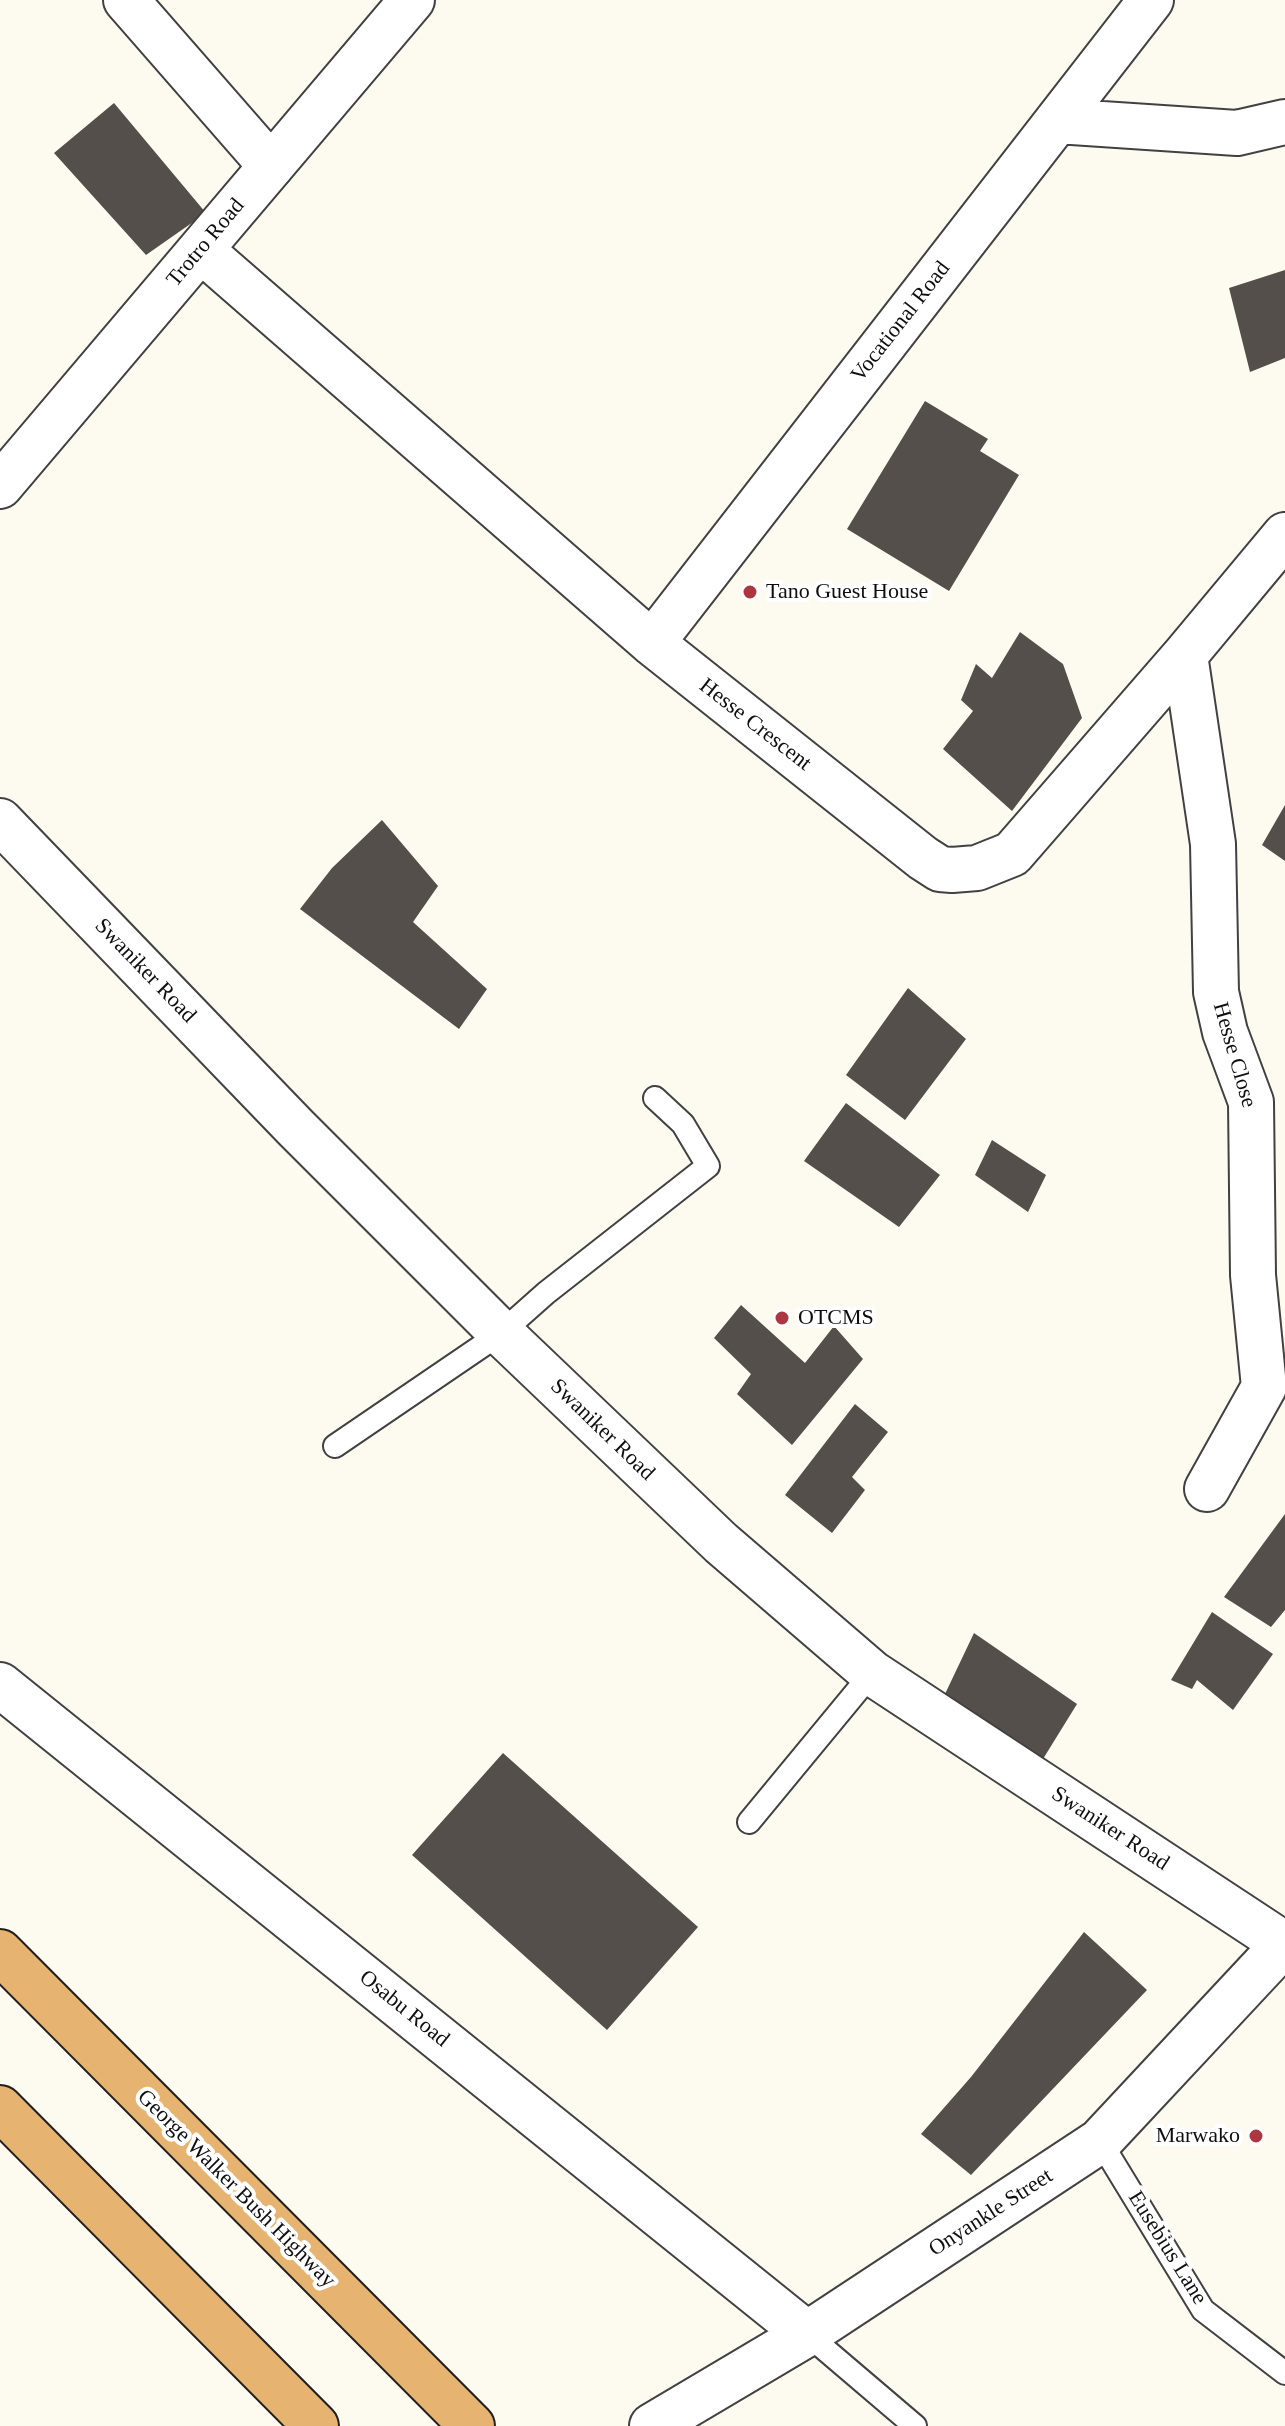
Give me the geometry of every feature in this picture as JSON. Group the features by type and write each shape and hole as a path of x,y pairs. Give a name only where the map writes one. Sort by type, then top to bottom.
{"highway":[{"name":"George Walker Bush Highway","path":"0,1952 472,2426"},
{"path":"0,2108 316,2426"}],"street":[{"path":"126,0 271,166"},
{"name":"Trotro Road","path":"0,486 412,0"},
{"name":"Vocational Road","path":"652,643 1151,0"},
{"path":"1057,121 1237,133 1285,122"},
{"name":"Hesse Crescent","path":"201,250 652,643 940,869 977,868 1012,854 1285,535"},
{"name":"Hesse Close","path":"1185,655 1213,844 1216,992 1225,1032 1251,1102 1253,1275 1264,1387 1207,1489"},
{"name":"Swaniker Road","path":"0,821 295,1127 501,1333 721,1543 872,1673 1284,1943"},
{"name":"Osabu Road","path":"0,1685 807,2334"},
{"name":"Onyankle Street","path":"652,2426 807,2334 1100,2141 1284,1943"}],"lane":[{"path":"335,1446 501,1333 546,1293 708,1166 683,1124 655,1098"},
{"path":"749,1822 872,1673"},
{"name":"Eusebius Lane","path":"1100,2141 1203,2310 1285,2373"},
{"path":"807,2334 915,2426"}],"building":[{"path":"114,103 206,213 146,255 54,153"},
{"path":"1285,270 1285,358 1250,372 1229,288"},
{"path":"925,401 988,439 980,451 1019,475 949,591 847,529"},
{"path":"1020,632 1063,664 1082,718 1012,811 943,749 973,711 961,700 976,664 992,678"},
{"path":"1285,805 1285,861 1262,845"},
{"path":"382,820 438,886 413,922 487,989 459,1029 300,909 332,868"},
{"path":"908,988 966,1039 905,1120 846,1075"},
{"path":"846,1103 940,1175 899,1227 804,1161"},
{"path":"992,1140 1046,1175 1028,1212 975,1175"},
{"path":"741,1305 805,1363 834,1326 863,1359 792,1445 737,1394 751,1374 714,1338"},
{"path":"855,1404 888,1432 852,1477 865,1490 832,1533 785,1495"},
{"path":"1285,1514 1285,1610 1271,1627 1224,1597"},
{"path":"1212,1612 1273,1654 1233,1710 1197,1680 1192,1689 1171,1680"},
{"path":"974,1633 1077,1704 1043,1759 945,1694"},
{"path":"503,1753 698,1927 607,2030 412,1855"},
{"path":"1084,1932 1147,1990 971,2175 921,2134 971,2077"}],"place":[{"name":"Tano Guest House","path":"750,592"},
{"name":"OTCMS","path":"782,1318"},
{"name":"Marwako","path":"1256,2136"}]}
